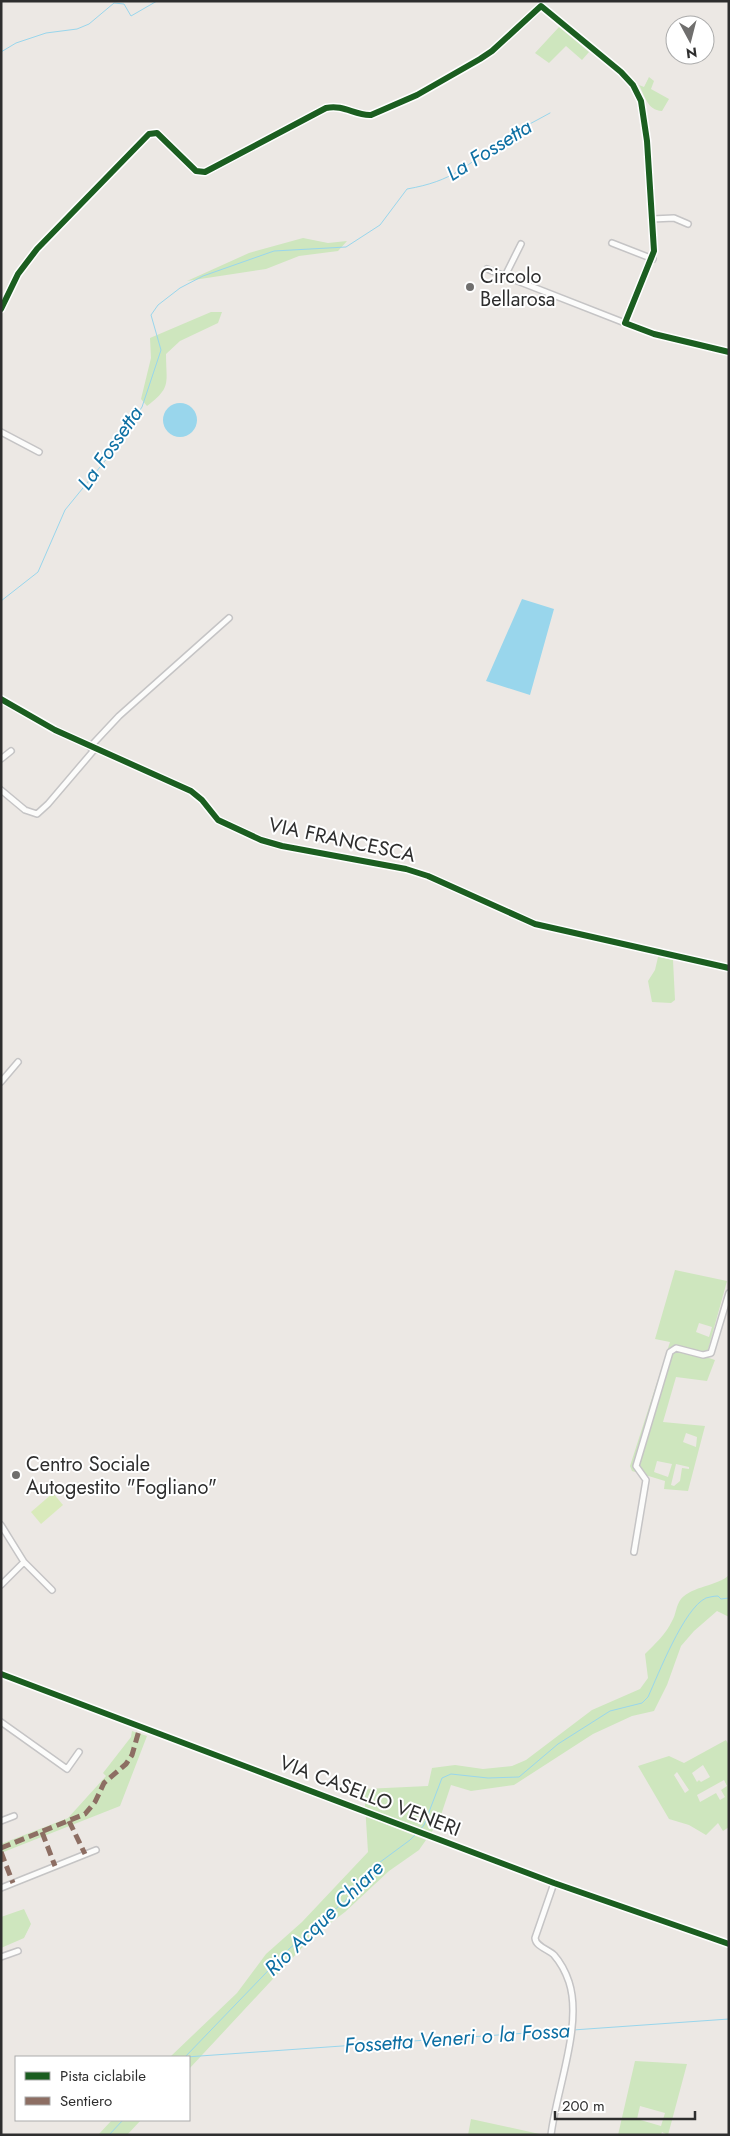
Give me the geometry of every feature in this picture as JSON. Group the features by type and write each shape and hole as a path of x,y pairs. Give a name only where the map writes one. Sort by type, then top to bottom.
{"street":[{"path":"1,309 30,257 110,172 152,132 157,133 196,171 202,173 326,108 342,107 362,115 371,116 417,95 492,51 541,6 621,72 638,93 647,141 653,259 625,323"},
{"path":"652,219 674,218 688,224"},
{"path":"612,242 653,259"},
{"path":"505,276 521,244"},
{"path":"487,269 654,334 729,352"},
{"path":"1,432 39,452"},
{"path":"1,790 25,810 37,814 48,804 106,728 229,618"},
{"name":"VIA FRANCESCA","path":"1,699 55,730 92,748 191,791 202,800 218,820 261,840 282,846 406,869 428,876 534,924 729,968"},
{"path":"1,759 11,751"},
{"path":"1,1082 18,1062"},
{"path":"634,1552 646,1480 636,1466 670,1352 676,1348 703,1355 711,1353 729,1293"},
{"path":"1,1525 24,1562 52,1590"},
{"path":"1,1585 24,1562"},
{"name":"VIA CASELLO VENERI","path":"1,1674 554,1883 729,1944"},
{"path":"1,1722 67,1769 79,1752"},
{"path":"1,1821 14,1816"},
{"path":"1,1888 96,1850"},
{"path":"551,2135 565,2067 573,2010 569,1984 563,1969 553,1954 538,1944 535,1938 554,1883"},
{"path":"1,1957 18,1950"}],"green space":[{"path":"559,27 589,52 582,60 566,46 549,63 535,53"},
{"path":"649,77 654,81 651,89 669,99 662,111 650,105 639,85 644,87"},
{"path":"303,238 328,243 347,241 338,251 299,256 266,269 187,281 249,253"},
{"path":"211,312 222,312 218,323 180,341 166,354 166,384 161,394 147,406 141,399 151,358 150,338"},
{"path":"658,957 673,960 675,1000 671,1003 652,1002 648,981 655,970"},
{"path":"675,1270 727,1281 706,1357 715,1360 707,1381 676,1377 663,1422 705,1426 688,1491 664,1489 665,1481 632,1471 630,1466 670,1342 655,1339","holes":["699,1323 712,1327 709,1337 696,1332","686,1433 697,1437 696,1447 683,1442","657,1461 672,1464 668,1477 654,1472","676,1464 689,1467 689,1469 682,1468 680,1481 674,1486 671,1485"]},
{"path":"53,1493 63,1505 41,1524 31,1512"},
{"path":"729,1575 729,1617 717,1611 694,1631 681,1646 667,1685 654,1711 632,1716 593,1734 514,1785 471,1791 451,1785 439,1821 431,1833 386,1817 385,1824 426,1840 419,1850 389,1871 345,1912 312,1937 190,2068 190,2056 171,2056 237,1993 266,1954 302,1922 368,1852 364,1789 428,1786 432,1768 455,1765 483,1769 512,1766 526,1760 592,1710 640,1689 648,1678 645,1654 667,1630 681,1599 692,1591 724,1579"},
{"path":"132,1731 147,1736 120,1806 1,1853 1,1844 68,1818 106,1776 103,1773 131,1737"},
{"path":"726,1740 729,1745 729,1827 723,1831 718,1823 706,1835 689,1825 669,1819 638,1766 669,1756 684,1763","holes":["703,1765 710,1777 697,1782 692,1773","677,1772 689,1790 685,1793 674,1775","724,1780 727,1786 721,1790 725,1797 720,1800 716,1793 700,1802 697,1795"]},
{"path":"24,1909 31,1924 24,1938 1,1948 1,1917"},
{"path":"635,2061 687,2064 668,2135 662,2132 661,2135 618,2135","holes":["640,2106 665,2113 661,2126 637,2119"]},
{"path":"471,2119 544,2135 468,2135"},
{"path":"111,2121 140,2121 127,2135 98,2135"}],"water":[{"path":"180,403 192,408 197,420 192,432 180,437 168,432 163,420 168,408"},
{"path":"522,599 554,609 530,695 486,681"}],"waterway":[{"path":"1,52 16,43 46,33 77,29 89,24 114,3 124,4 131,16 157,1"},
{"name":"La Fossetta","path":"1,601 38,572 65,510 109,456 142,407 161,350 151,315 158,305 180,288 203,276 274,251 346,247 380,225 407,189 423,186 448,177 508,136 550,113"},
{"name":"Rio Acque Chiare","path":"420,1830 424,1825 442,1778 451,1774 488,1778 519,1777 558,1744 610,1711 642,1703 648,1697 672,1643 698,1604 706,1598 718,1596 721,1599 729,1598"},
{"name":"Rio Acque Chiare","path":"186,2056 289,1949 346,1900 368,1871 417,1833"},
{"name":"Fossetta Veneri o la Fossa","path":"573,2030 729,2019"},
{"name":"Fossetta Veneri o la Fossa","path":"190,2057 569,2030"},
{"name":"Rio Acque Chiare","path":"109,2135 122,2121"}],"marked path":[{"path":"1,1848 85,1814 95,1802 104,1783 126,1764 132,1755 140,1727"},
{"path":"69,1821 85,1854"},
{"path":"42,1832 55,1866"},
{"path":"1,1852 13,1883"}],"cycle path":[{"path":"1,309 18,274 37,249 149,134 157,133 196,171 205,172 326,108 332,107 371,115 417,95 492,51 541,6 621,72 633,85 641,101 647,141 654,251 625,323 654,334 729,352"},
{"path":"1,699 55,730 191,791 202,800 218,820 261,840 282,846 406,869 428,876 535,924 729,968"},
{"path":"1,1674 554,1883 729,1944"}],"place":[{"name":"Circolo Bellarosa","path":"470,287"},
{"name":"Centro Sociale Autogestito \"Fogliano\"","path":"16,1475"}]}
